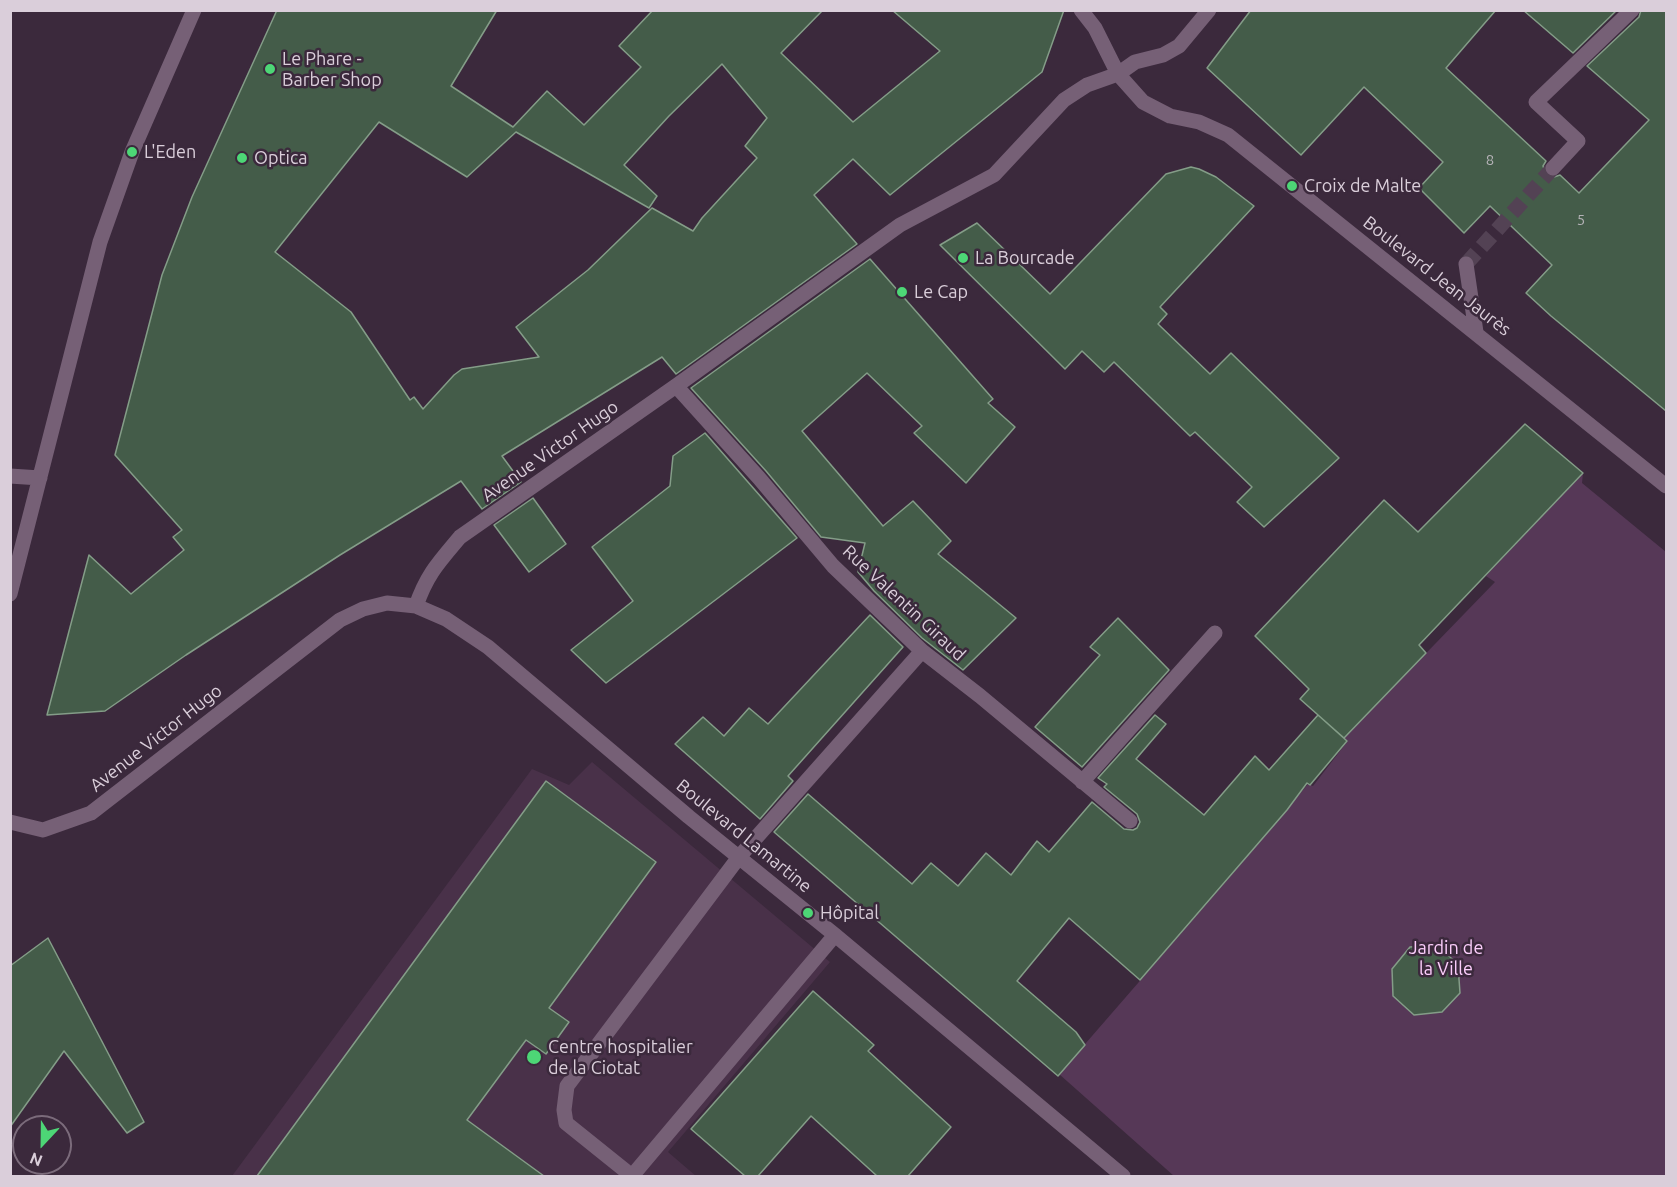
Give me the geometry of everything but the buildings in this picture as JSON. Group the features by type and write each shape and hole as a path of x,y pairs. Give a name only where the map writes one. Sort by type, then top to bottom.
{"street":[{"path":"10,594 17,542 40,478 100,242 132,152 194,10"},
{"name":"Boulevard Jean Jaurès","path":"1081,10 1095,28 1118,74 1143,102 1170,116 1199,122 1228,135 1666,486"},
{"name":"Avenue Victor Hugo","path":"10,822 43,830 91,813 340,620 363,609 387,603 416,606 423,584 460,537 900,225 994,175 1064,100 1087,85 1118,74 1135,62 1163,55 1179,46 1209,10"},
{"path":"1553,168 1578,141 1536,102 1632,10"},
{"path":"1466,264 1476,332"},
{"name":"Rue Valentin Giraud","path":"676,386 759,478 833,566 922,651 980,696 1130,821"},
{"path":"10,476 40,478"},
{"name":"Boulevard Lamartine","path":"416,606 446,619 488,647 689,817 835,935 1123,1176"},
{"path":"1082,782 1215,633"},
{"path":"835,935 632,1176 566,1123 564,1110 567,1086 739,857 922,651"}],"shaded area":[{"name":"Centre hospitalier de la Ciotat","path":"592,762 830,962 668,1152 696,1176 232,1176 532,769 569,785"}],"green space":[{"name":"Jardin de la Ville","path":"1583,473 1582,483 1666,552 1666,1176 1174,1176 1059,1074 1308,784 1313,786 1347,742 1343,739 1495,582 1486,576"}],"tunnel":[{"path":"1466,264 1553,168"}],"place":[{"name":"Le Phare - Barber Shop","path":"270,69"},
{"name":"L'Eden","path":"132,152"},
{"name":"Optica","path":"242,158"},
{"name":"Croix de Malte","path":"1292,186"},
{"name":"La Bourcade","path":"963,258"},
{"name":"Le Cap","path":"902,292"},
{"name":"Hôpital","path":"808,913"},
{"name":"Centre hospitalier de la Ciotat","path":"534,1057"}]}
